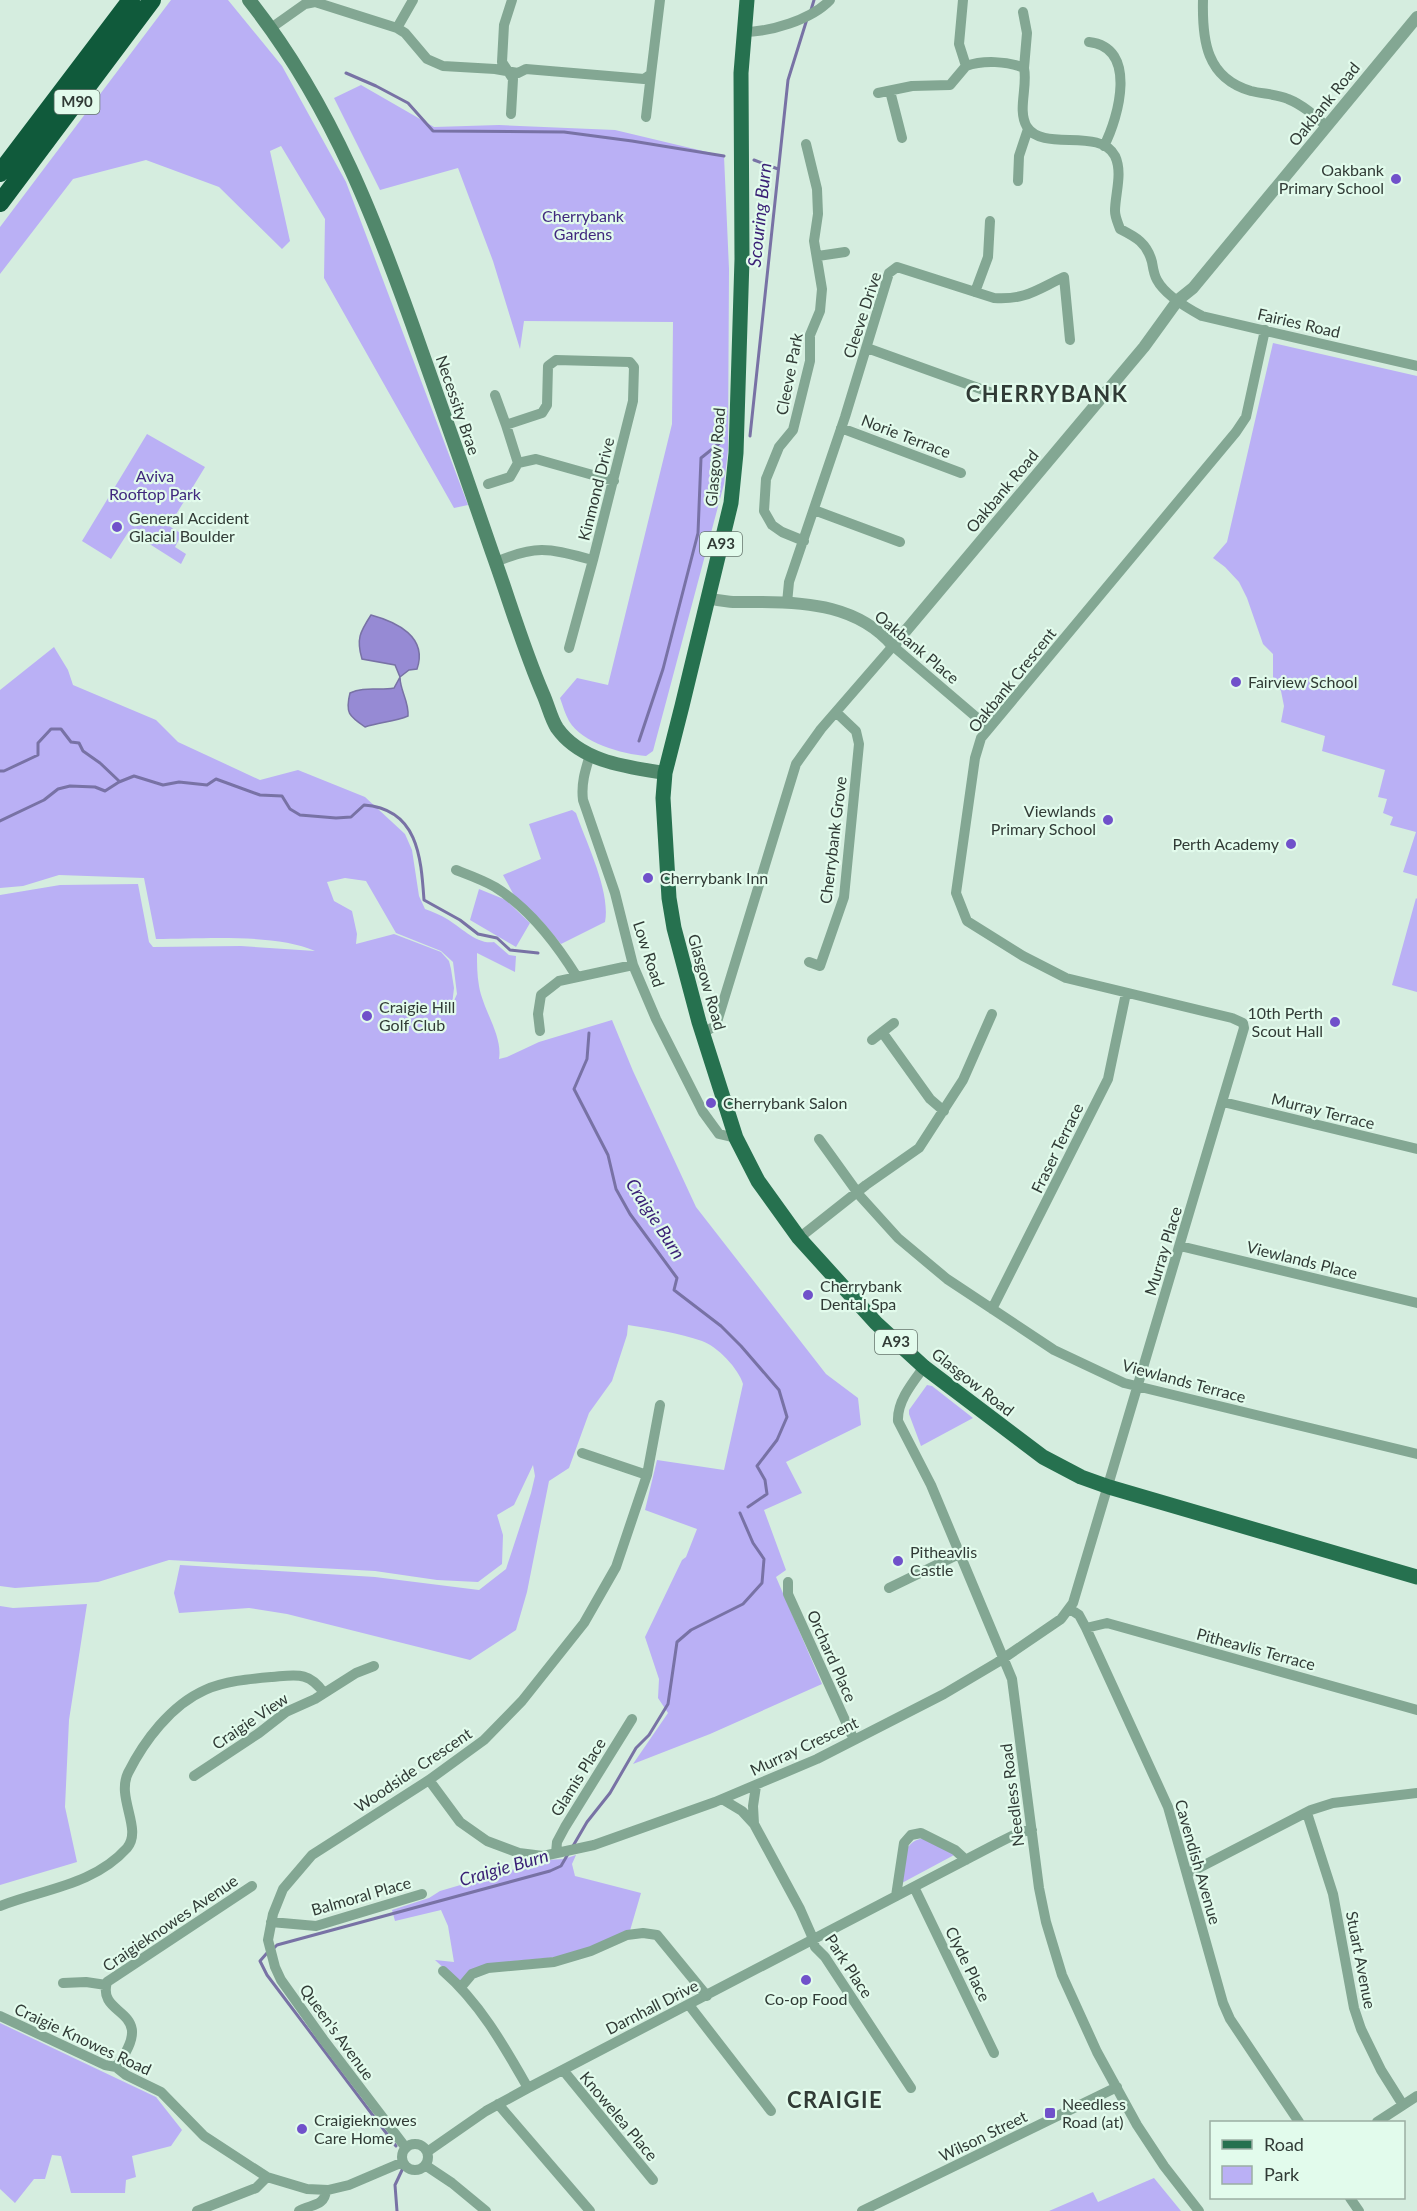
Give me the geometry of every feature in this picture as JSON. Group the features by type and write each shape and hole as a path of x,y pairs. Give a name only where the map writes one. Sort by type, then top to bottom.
{"highway":[{"name":"M90","path":"0,173 131,0"},
{"name":"M90","path":"0,203 152,0"}],"main road":[{"name":"Necessity Brae","path":"249,0 271,28 320,104 357,179 400,289 525,647 557,727 570,742 590,755 615,763 664,772"},
{"name":"Glasgow Road","path":"747,0 741,73 742,269 736,453 731,503 664,772 663,798 672,917 703,1034 736,1138 758,1181 799,1238 876,1323 924,1367 1032,1450 1067,1471 1109,1487 1417,1577"}],"street":[{"path":"397,28 413,0"},
{"path":"511,114 513,79 502,62 504,25 512,0"},
{"path":"646,117 660,0"},
{"path":"743,32 759,33 800,18 815,12 830,0"},
{"path":"963,0 959,44 966,66"},
{"path":"1203,0 1205,45 1211,59 1220,70 1240,87 1295,102 1326,126"},
{"path":"271,28 305,4 315,1 397,28 405,33 427,59 443,66 495,69 518,73 526,69 644,79 651,74"},
{"path":"1023,12 1027,33 1023,68 1026,79 1023,116 1028,129 1040,137 1097,142 1104,146 1113,129 1120,92 1119,73 1112,51 1101,43 1089,42"},
{"name":"Oakbank Road","path":"703,1034 717,1022 760,876 801,754 1144,346 1178,300 1193,288 1417,16"},
{"path":"878,93 912,86 950,85 966,66 976,62 1014,64 1023,68"},
{"path":"891,92 902,138"},
{"path":"1018,181 1019,156 1028,129"},
{"name":"Cleeve Park","path":"804,541 772,525 764,511 766,479 779,447 793,430 810,361 810,335 820,311 822,289 814,241 818,214 817,189 806,144"},
{"name":"Fairies Road","path":"1104,146 1114,154 1118,167 1115,213 1120,229 1142,241 1151,258 1156,279 1164,291 1184,306 1202,316 1417,366"},
{"path":"975,292 988,257 990,221"},
{"path":"818,256 845,252"},
{"name":"Cleeve Drive","path":"787,603 789,582 892,269 897,267 994,298 1022,298 1064,277 1070,340"},
{"name":"Oakbank Crescent","path":"1243,1023 1232,1018 1066,978 1048,970 967,921 956,893 975,758 981,738 1236,432 1246,417 1265,330"},
{"path":"867,348 992,393"},
{"name":"Kinmond Drive","path":"496,562 526,550 541,548 593,560 633,401 634,367 630,362 555,360 548,366 547,405 542,413 506,425"},
{"path":"488,484 510,477 518,463 495,395"},
{"name":"Norie Terrace","path":"841,428 961,473"},
{"path":"518,463 536,459 614,481"},
{"path":"814,510 900,542"},
{"path":"569,648 593,560"},
{"name":"Oakbank Place","path":"708,598 725,603 816,604 838,610 885,637 989,728"},
{"name":"Cherrybank Grove","path":"809,962 820,966 844,897 859,744 856,731 836,712"},
{"name":"Low Road","path":"590,755 581,789 583,801 615,893 633,965 656,1019 703,1112 719,1134 736,1138"},
{"path":"456,870 495,887 521,907 563,954 577,977"},
{"path":"540,1031 538,1014 541,995 559,981 633,965"},
{"name":"Fraser Terrace","path":"992,1309 1108,1079 1126,993"},
{"path":"799,1238 857,1192 919,1148 963,1080 992,1014"},
{"path":"872,1040 894,1023"},
{"name":"Murray Place","path":"1109,1487 1243,1034 1243,1023"},
{"path":"882,1032 930,1099 944,1111"},
{"name":"Murray Terrace","path":"1223,1102 1417,1149"},
{"name":"Viewlands Terrace","path":"819,1139 857,1192 898,1238 947,1279 1054,1350 1138,1387 1417,1454"},
{"name":"Viewlands Place","path":"1180,1246 1417,1303"},
{"name":"Needless Road","path":"924,1367 903,1400 898,1421 921,1462 1000,1649 1014,1689 1039,1888 1062,1975 1084,2026 1144,2136 1199,2211"},
{"name":"Woodside Crescent","path":"271,1922 283,1889 312,1855 429,1780 484,1740 522,1701 584,1623 616,1567 647,1475 660,1405"},
{"path":"582,1453 647,1475"},
{"name":"Murray Crescent","path":"429,1780 460,1822 487,1841 519,1853 543,1856 594,1845 756,1786 817,1759 944,1694 1003,1659 1061,1619 1070,1609 1076,1596 1109,1487"},
{"path":"889,1588 959,1554"},
{"name":"Orchard Place","path":"788,1582 788,1594 854,1740"},
{"name":"Cavendish Avenue","path":"1070,1609 1079,1615 1086,1628 1168,1807 1223,2003 1230,2019 1298,2121"},
{"name":"Pitheavlis Terrace","path":"1086,1628 1107,1623 1417,1710"},
{"name":"Craigie View","path":"194,1776 259,1733 286,1712 324,1693 356,1672 374,1666"},
{"name":"Craigie View","path":"0,1906 79,1881 108,1866 128,1846 133,1830 124,1791 128,1773 163,1722 193,1697 206,1690 238,1681 302,1675 313,1679 324,1693"},
{"name":"Glamis Place","path":"566,1851 557,1842 632,1719"},
{"name":"Park Place","path":"754,1824 753,1806 756,1786"},
{"path":"1187,1874 1307,1813 1333,1803 1417,1793"},
{"name":"Park Place","path":"722,1799 742,1811 754,1824 800,1909 815,1947 825,1957 911,2088"},
{"name":"Stuart Avenue","path":"1307,1813 1333,1894 1354,2008 1361,2029 1381,2070 1403,2105"},
{"name":"Darnhall Drive","path":"427,2152 498,2104 528,2088 1020,1832 1032,1830"},
{"path":"896,1896 904,1843 911,1835 921,1833 955,1850 966,1860"},
{"name":"Craigieknowes Avenue","path":"116,2067 128,2045 132,2028 127,2017 111,2005 106,1995 106,1985 111,1979 252,1886"},
{"name":"Clyde Place","path":"914,1887 994,2053"},
{"name":"Balmoral Place","path":"271,1922 316,1926 422,1894"},
{"name":"Queen's Avenue","path":"271,1922 268,1940 270,1948 289,1993 406,2148"},
{"path":"461,1987 472,1974 488,1968 554,1962 603,1947 627,1935 643,1934 657,1935 707,1996"},
{"path":"443,1971 461,1987 494,2031 528,2088"},
{"name":"Craigieknowes Avenue","path":"63,1983 106,1985"},
{"path":"689,2005 771,2111"},
{"name":"Craigie Knowes Road","path":"0,2016 105,2066 116,2067 126,2075 161,2092 204,2136 267,2176 307,2189 326,2190 349,2185 404,2162"},
{"name":"Knowelea Place","path":"563,2070 653,2180"},
{"name":"Wilson Street","path":"862,2211 1117,2087"},
{"path":"1379,2121 1417,2096"},
{"path":"498,2104 590,2211"},
{"path":"417,2145 427,2152 428,2158 425,2165 419,2169 412,2169 404,2162 403,2155 406,2148 417,2145"},
{"path":"425,2165 452,2182 486,2211"},
{"path":"197,2211 256,2188 267,2176"},
{"path":"299,2211 320,2204 326,2196 326,2190"}],"green space":[{"path":"171,0 228,0 282,66 346,182 468,505 454,508 324,278 325,219 281,146 270,151 290,241 282,249 219,187 146,160 73,179 0,274 0,227"},
{"name":"Cherrybank Gardens","path":"361,85 434,127 499,125 615,130 724,156 729,269 728,450 724,484 653,751 646,756 603,746 583,735 569,721 560,698 577,678 608,685 672,424 673,322 524,321 520,349 493,261 458,168 380,190 334,98"},
{"path":"1273,343 1417,376 1417,876 1403,872 1416,832 1390,825 1393,817 1383,813 1387,799 1378,797 1385,770 1322,751 1325,736 1281,722 1284,706 1281,691 1273,677 1273,654 1263,644 1239,582 1213,558 1227,542"},
{"name":"Aviva Rooftop Park","path":"147,434 205,467 169,526 182,534 175,547 186,554 181,564 129,531 111,559 82,541"},
{"path":"54,647 68,670 73,685 156,720 178,742 260,780 298,770 365,797 405,834 412,850 419,896 425,909 445,918 475,938 494,942 509,955 516,956 515,972 477,953 479,986 498,1041 499,1059 539,1042 612,1020 696,1207 826,1374 858,1398 861,1425 786,1462 802,1493 764,1510 786,1570 776,1577 822,1684 710,1734 633,1764 668,1713 658,1698 659,1679 645,1637 682,1560 686,1557 697,1529 645,1510 657,1460 724,1470 743,1384 732,1365 708,1344 675,1333 628,1325 612,1381 589,1413 569,1468 549,1481 527,1592 516,1630 470,1660 287,1614 249,1608 179,1613 174,1593 180,1565 375,1577 479,1590 506,1569 531,1493 535,1476 533,1465 514,1505 497,1515 503,1535 502,1564 478,1582 437,1580 375,1571 169,1560 98,1582 15,1588 0,1586 0,895 60,885 138,884 149,942 153,947 241,946 315,951 299,945 259,939 156,939 144,878 59,875 23,886 0,888 0,690","holes":["345,878 366,881 396,933 441,951 453,962 457,994 452,1005 454,988 451,969 449,961 441,952 394,934 356,944 357,934 352,911 334,901 327,882"]},
{"path":"572,810 576,813 591,852 601,882 606,910 605,922 561,944 540,919 515,897 503,875 541,859 529,824"},
{"path":"479,889 506,900 530,923 516,947 470,920"},
{"path":"1417,899 1417,992 1392,985"},
{"path":"927,1385 932,1386 973,1418 921,1446 909,1410"},
{"path":"87,1604 69,1720 65,1807 77,1862 0,1885 0,1606 13,1608"},
{"path":"924,1838 956,1854 900,1884 907,1849 916,1840"},
{"path":"576,1855 572,1864 575,1876 641,1893 629,1934 569,1956 515,1961 461,1984 435,1960 454,1962 448,1926 441,1910 395,1921 392,1910 429,1898 440,1891 546,1860 564,1859"},
{"path":"0,2023 156,2097 182,2130 171,2146 132,2156 136,2177 126,2180 125,2193 71,2193 61,2156 52,2155 45,2179 34,2179 15,2203 0,2189"},
{"path":"1154,2178 1181,2211 1049,2211 1093,2192 1098,2202"}],"shaded area":[{"path":"371,615 400,627 414,640 418,648 417,669 409,670 400,677 395,665 362,659 359,646 360,636"},
{"path":"400,677 408,716 365,727 352,717 348,710 350,693 394,688"}],"waterway":[{"name":"Scouring Burn","path":"811,10 814,0"},
{"name":"Scouring Burn","path":"750,436 788,80 807,19"},
{"path":"346,73 408,103 433,131 564,132 724,156"},
{"path":"754,160 778,169"},
{"name":"Scouring Burn","path":"639,741 663,669 698,533 701,458 721,442"},
{"path":"0,771 38,755 38,743 51,729 61,729 71,742 79,743 83,751 119,781"},
{"path":"0,821 44,800 58,789 70,786 95,787 105,791 134,776 163,785 179,782 207,785 216,779 260,795 282,796 290,809 300,815 351,817 364,805 382,808 396,815 406,825 413,838 421,868 424,900 460,920 478,934 497,938 510,950 538,953"},
{"name":"Craigie Burn","path":"589,1033 587,1059 574,1089 608,1155 616,1189 630,1214 677,1278 674,1290 721,1326 779,1390 787,1417 777,1440 757,1466 765,1480 767,1494 748,1507"},
{"name":"Craigie Burn","path":"573,1846 587,1822 610,1793 636,1748 649,1735 668,1704 677,1642 691,1630 743,1604 762,1583 764,1559 753,1543 740,1513"},
{"name":"Craigie Burn","path":"273,1949 277,1945 550,1871 561,1866 568,1854"},
{"name":"Craigie Burn","path":"267,1953 260,1961 267,1975 396,2146"},
{"name":"Craigie Burn","path":"397,2211 395,2185 403,2168"}],"place":[{"name":"Oakbank Primary School","path":"1396,179"},
{"name":"General Accident Glacial Boulder","path":"117,527"},
{"name":"Fairview School","path":"1236,682"},
{"name":"Viewlands Primary School","path":"1108,820"},
{"name":"Perth Academy","path":"1291,844"},
{"name":"Cherrybank Inn","path":"648,878"},
{"name":"Craigie Hill Golf Club","path":"367,1016"},
{"name":"10th Perth Scout Hall","path":"1335,1022"},
{"name":"Cherrybank Salon","path":"711,1103"},
{"name":"Cherrybank Dental Spa","path":"808,1295"},
{"name":"Pitheavlis Castle","path":"898,1561"},
{"name":"Co-op Food","path":"806,1980"},
{"name":"Needless Road (at)","path":"1050,2113"},
{"name":"Craigieknowes Care Home","path":"302,2129"}],"district":[{"name":"CHERRYBANK","path":"1047,394"},
{"name":"CRAIGIE","path":"835,2100"}]}
